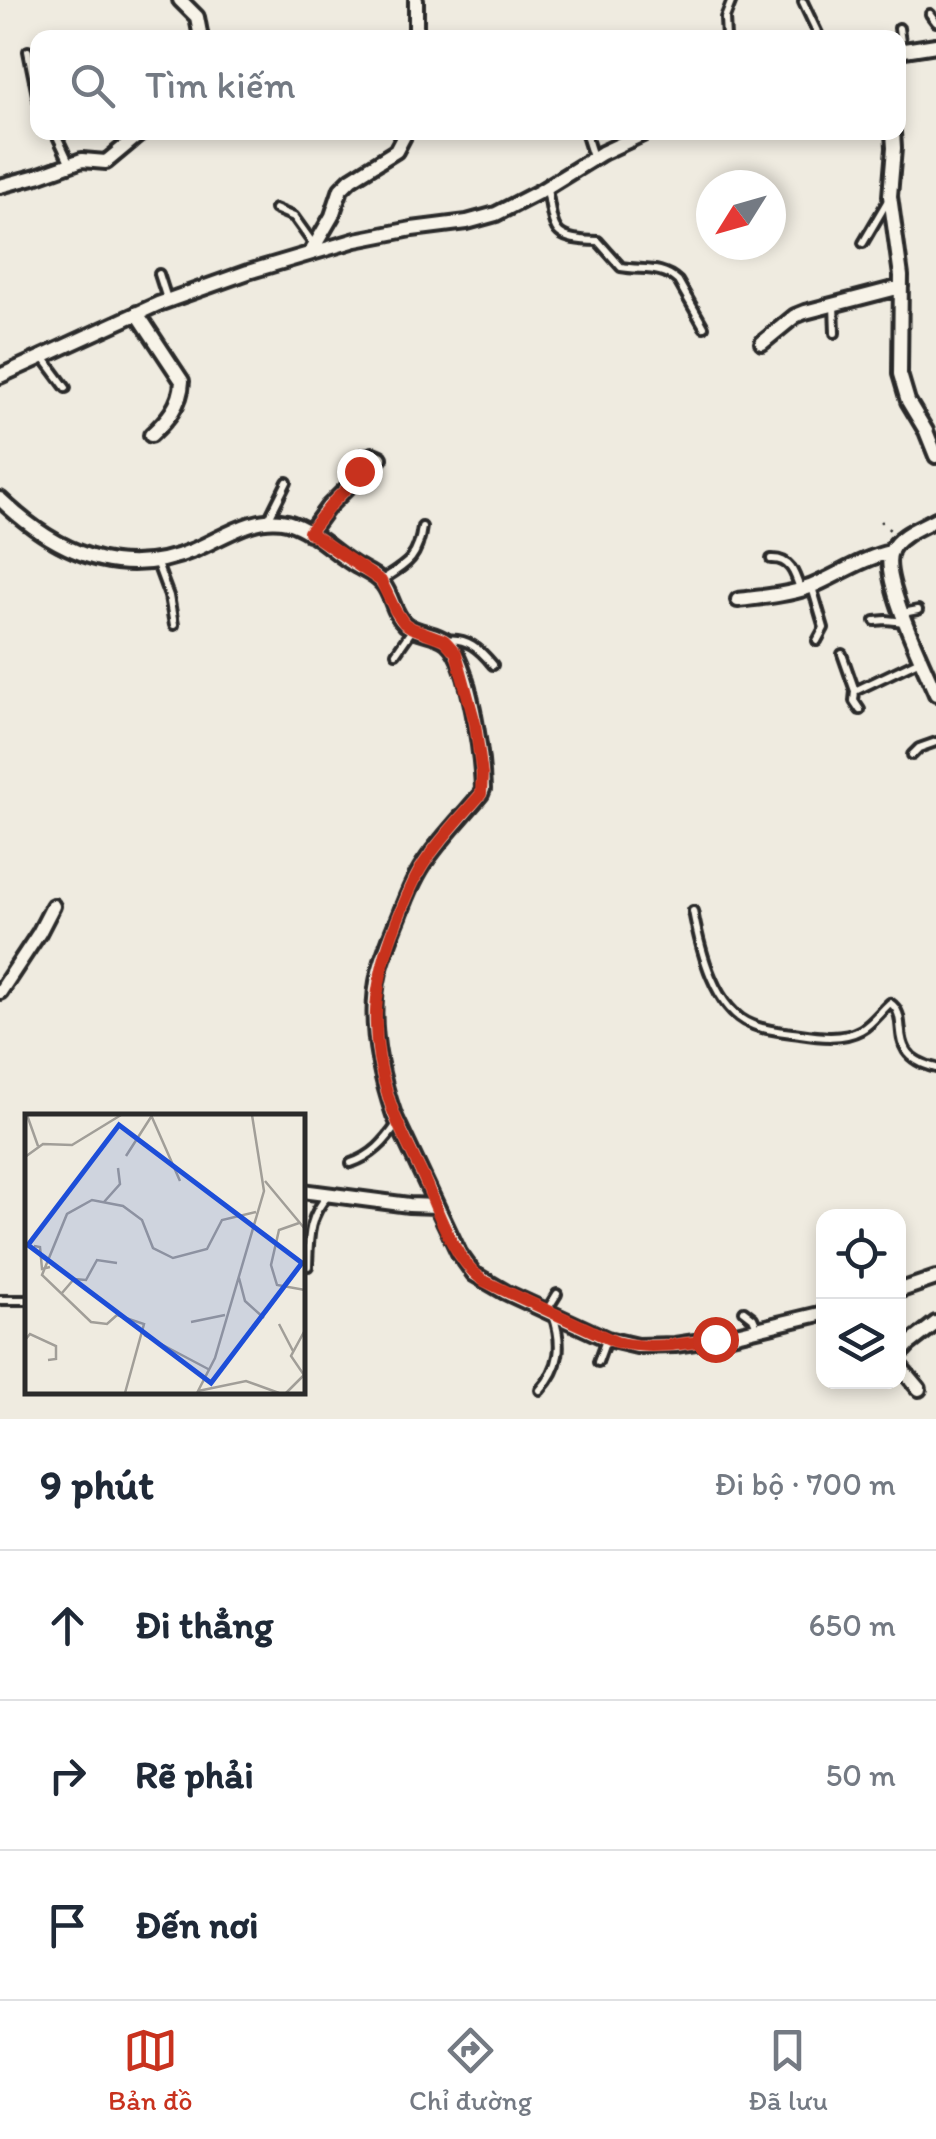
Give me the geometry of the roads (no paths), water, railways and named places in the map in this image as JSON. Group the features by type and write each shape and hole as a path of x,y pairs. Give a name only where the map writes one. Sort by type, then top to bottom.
{"street":[{"path":"180,0 198,17 199,30"},
{"path":"416,0 416,30"},
{"path":"906,50 936,45"},
{"path":"0,186 82,160 106,162 132,140"},
{"path":"313,249 332,216 341,189 396,152 402,140"},
{"path":"0,376 167,300 313,249 480,219 513,207 630,140"},
{"path":"894,140 890,196 901,288 901,382 936,456"},
{"path":"762,343 795,316 901,288"},
{"path":"138,313 182,382 172,414 150,435"},
{"path":"309,532 355,480 364,457 380,458"},
{"path":"0,499 33,529 88,557 111,563 181,554 235,530 267,521 288,522 381,581 404,623 444,640 456,653 466,684 475,723 482,789 416,877 387,946 379,972 376,1006 379,1054 388,1097 459,1253 474,1274 505,1292 607,1339 638,1346 715,1339 816,1315"},
{"path":"936,519 901,539 891,552 888,568 936,694"},
{"path":"738,600 806,588 891,552"},
{"path":"0,992 53,906"},
{"path":"305,1191 436,1206"},
{"path":"906,1287 936,1278"},
{"path":"906,1347 936,1324"},
{"path":"906,1374 919,1389"}],"lane":[{"path":"726,30 725,18 732,0"},
{"path":"803,2 816,30"},
{"path":"930,14 936,22"},
{"path":"28,51 30,61"},
{"path":"59,140 70,166"},
{"path":"587,140 593,158"},
{"path":"547,188 558,234 566,239 598,242 621,268 662,270 672,275 704,327"},
{"path":"863,244 890,196"},
{"path":"275,209 294,217 313,249"},
{"path":"160,274 167,300"},
{"path":"834,303 835,333"},
{"path":"42,356 66,388"},
{"path":"267,521 287,482"},
{"path":"381,581 408,564 416,554 422,528"},
{"path":"771,559 780,558 789,564 806,588 824,628 817,641"},
{"path":"155,560 169,596 174,624"},
{"path":"875,622 905,618 918,610"},
{"path":"396,653 412,628"},
{"path":"444,640 465,640 493,665"},
{"path":"842,654 860,710"},
{"path":"855,691 921,660"},
{"path":"912,755 936,742"},
{"path":"693,912 711,976 740,1020 763,1028 839,1037 860,1031 890,1004 900,1011 899,1036 906,1050 916,1060 936,1068"},
{"path":"352,1163 376,1150 398,1124"},
{"path":"308,1266 314,1214 329,1195"},
{"path":"540,1390 559,1356 560,1342 549,1312 556,1294"},
{"path":"744,1311 758,1328"},
{"path":"598,1362 607,1339"}]}
